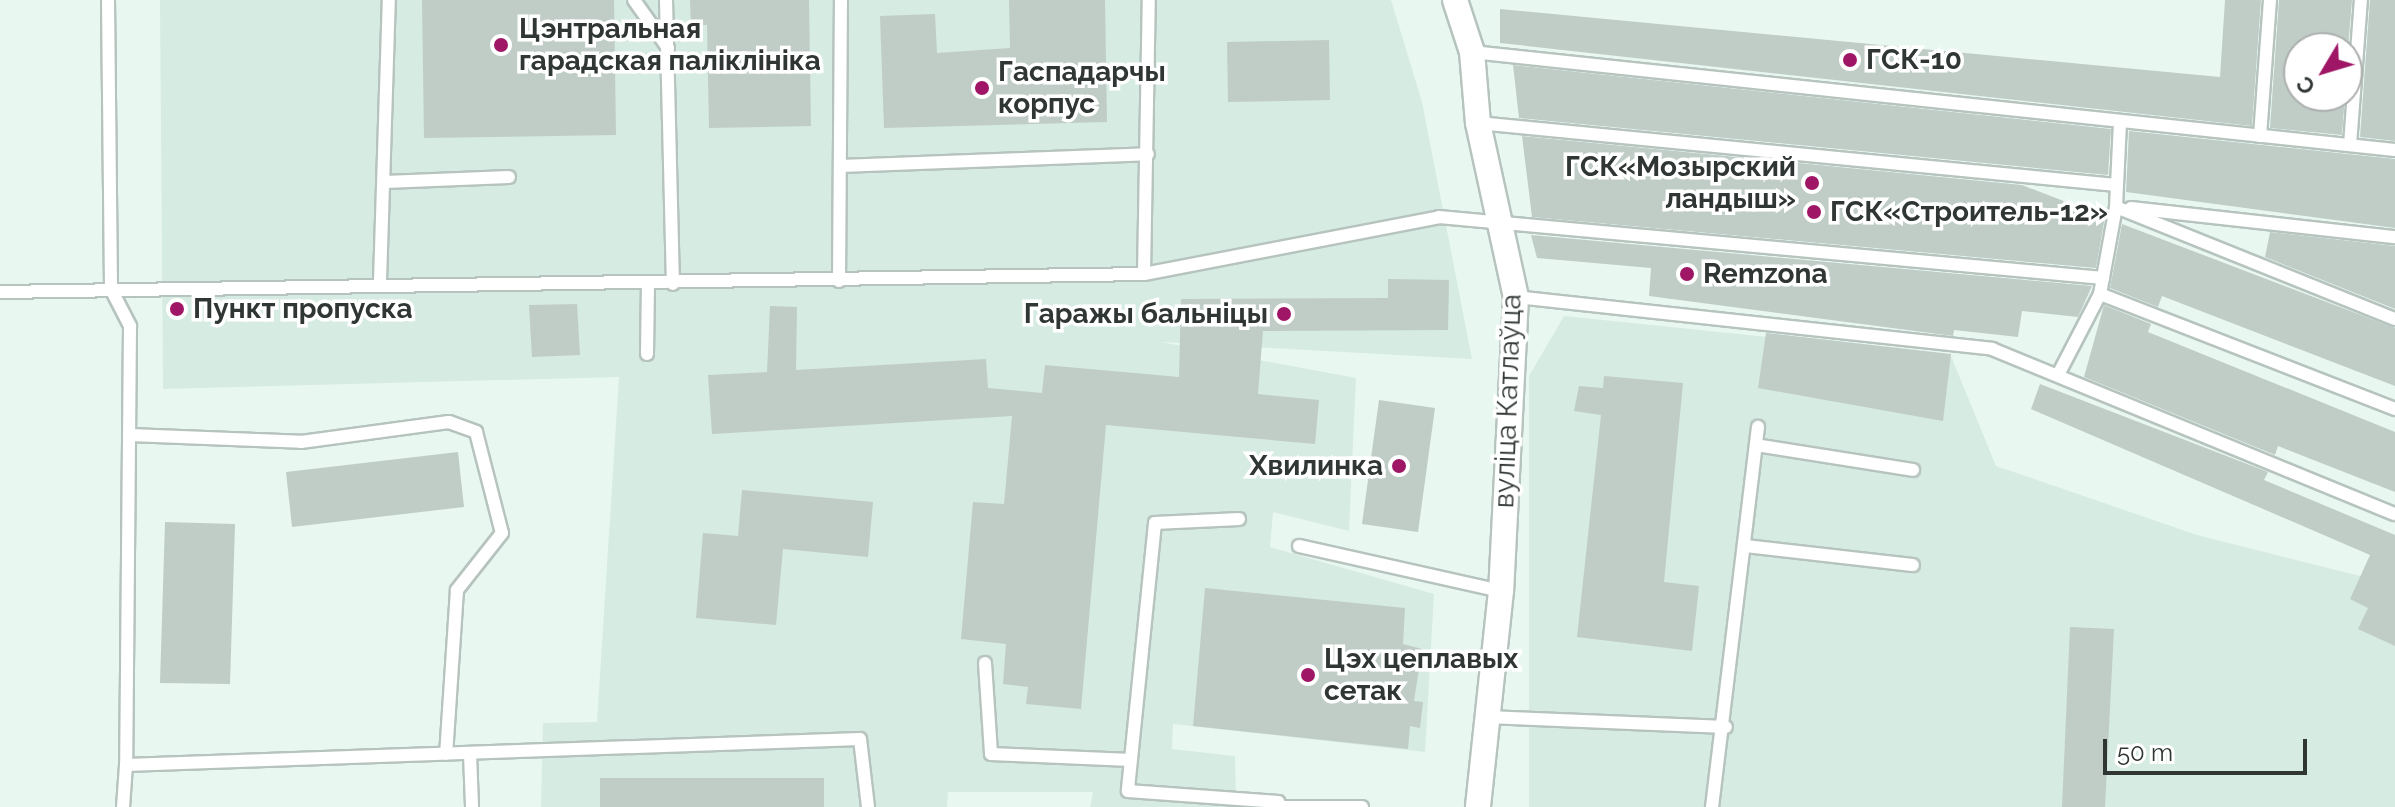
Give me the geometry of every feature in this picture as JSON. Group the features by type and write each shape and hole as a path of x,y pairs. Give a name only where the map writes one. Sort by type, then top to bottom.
{"street":[{"name":"вуліца Катлаўца","path":"1455,0 1472,52 1478,123 1516,297 1501,591 1478,807"}],"lane":[{"path":"108,0 111,289 130,326 123,807"},
{"path":"380,281 389,0"},
{"path":"634,0 668,48"},
{"path":"666,0 673,284"},
{"path":"839,281 841,0"},
{"path":"1144,274 1149,0"},
{"path":"2260,136 2270,0"},
{"path":"2350,145 2361,0"},
{"path":"1472,52 2395,150"},
{"path":"2060,371 2100,294 2116,207 2120,121"},
{"path":"1478,123 2116,185"},
{"path":"840,166 1148,154"},
{"path":"385,182 509,177"},
{"path":"2116,207 2395,237"},
{"path":"2116,207 2395,319"},
{"path":"0,292 380,281 673,284 1144,274 1439,217 1497,218 2103,278"},
{"path":"647,354 648,284"},
{"path":"2100,294 2395,409"},
{"path":"1516,297 1992,349 2060,371 2395,514"},
{"path":"130,435 301,442 449,422 476,432 502,533 457,590 446,754"},
{"path":"1712,807 1726,727 1758,427"},
{"path":"1756,445 1913,470"},
{"path":"1239,519 1155,523 1128,791 1279,805 1362,807"},
{"path":"1299,546 1501,591"},
{"path":"1745,546 1913,565"},
{"path":"985,663 991,754 1131,760"},
{"path":"1487,717 1726,727"},
{"path":"126,765 860,739 868,807"},
{"path":"470,754 472,807"}],"shaded area":[{"path":"160,0 1391,0 1422,102 1472,359 1161,342 1356,378 1349,531 1273,512 1270,547 1434,594 1425,752 1173,724 1172,749 1235,756 1236,807 1090,807 1093,792 948,792 947,807 541,807 543,723 597,722 619,377 163,389"},
{"path":"1564,316 1951,356 1996,466 2197,535 2360,576 2395,592 2395,807 1529,807 1529,376"}],"building":[{"path":"422,0 614,0 616,135 424,138"},
{"path":"690,0 809,0 811,126 709,128 707,25 691,25"},
{"name":"Гаспадарчы корпус","path":"1009,0 1105,0 1107,122 884,128 880,16 935,14 937,53 1010,48"},
{"name":"ГСК-10","path":"2225,0 2261,0 2252,126 1500,43 1500,9 2220,77"},
{"path":"2279,0 2352,0 2349,32 2283,32 2283,112 2344,112 2342,135 2270,128"},
{"path":"2370,0 2395,0 2395,141 2360,137"},
{"path":"1329,40 1330,100 1228,102 1227,42"},
{"path":"1513,65 2111,129 2108,175 1519,118"},
{"path":"2129,131 2395,159 2395,228 2126,192"},
{"path":"1522,136 2022,185 2105,217 2096,268 1532,217"},
{"path":"2122,224 2395,328 2395,386 2162,296 2158,307 2110,288"},
{"path":"2270,232 2395,246 2395,309 2265,257"},
{"path":"1531,235 2092,286 2078,317 2022,311 2018,337 1954,330 1953,336 1649,296 1651,268 1537,258"},
{"path":"1388,279 1449,280 1448,330 1263,331 1258,394 1319,400 1315,444 1106,425 1081,709 1026,704 1028,687 1003,684 1006,644 961,639 973,502 1004,504 1012,416 712,434 708,375 767,372 770,306 797,307 796,370 986,359 988,388 1042,393 1045,365 1179,377 1181,299 1388,298"},
{"path":"577,304 580,355 532,357 529,305"},
{"path":"2104,305 2151,324 2148,332 2395,432 2395,492 2278,446 2275,455 2084,377"},
{"path":"1766,333 1951,354 1943,421 1758,388"},
{"path":"1604,376 1683,383 1664,582 1699,586 1692,651 1577,637 1601,415 1574,411 1579,386 1603,388"},
{"path":"2040,384 2268,472 2264,480 2395,535 2395,646 2358,629 2368,608 2350,599 2370,555 2031,409"},
{"name":"Хвилинка","path":"1379,400 1435,408 1418,532 1362,524"},
{"path":"458,452 464,507 292,527 286,472"},
{"path":"742,490 873,502 868,557 783,549 776,625 696,618 703,533 738,536"},
{"path":"165,522 235,524 230,684 160,683"},
{"name":"Цэх цеплавых сетак","path":"1205,588 1405,608 1403,644 1422,649 1414,701 1423,702 1420,728 1410,726 1408,749 1193,726"},
{"path":"2070,627 2114,629 2105,807 2062,807"},
{"path":"600,778 824,778 824,807 600,807"}],"place":[{"name":"Цэнтральная гарадская паліклініка","path":"501,45"},
{"name":"ГСК-10","path":"1850,60"},
{"name":"Гаспадарчы корпус","path":"982,88"},
{"name":"ГСК«Мозырский ландыш»","path":"1812,183"},
{"name":"ГСК«Строитель-12»","path":"1814,212"},
{"name":"Remzona","path":"1687,274"},
{"name":"Пункт пропуска","path":"177,309"},
{"name":"Гаражы бальніцы","path":"1284,314"},
{"name":"Хвилинка","path":"1399,466"},
{"name":"Цэх цеплавых сетак","path":"1308,675"}]}
